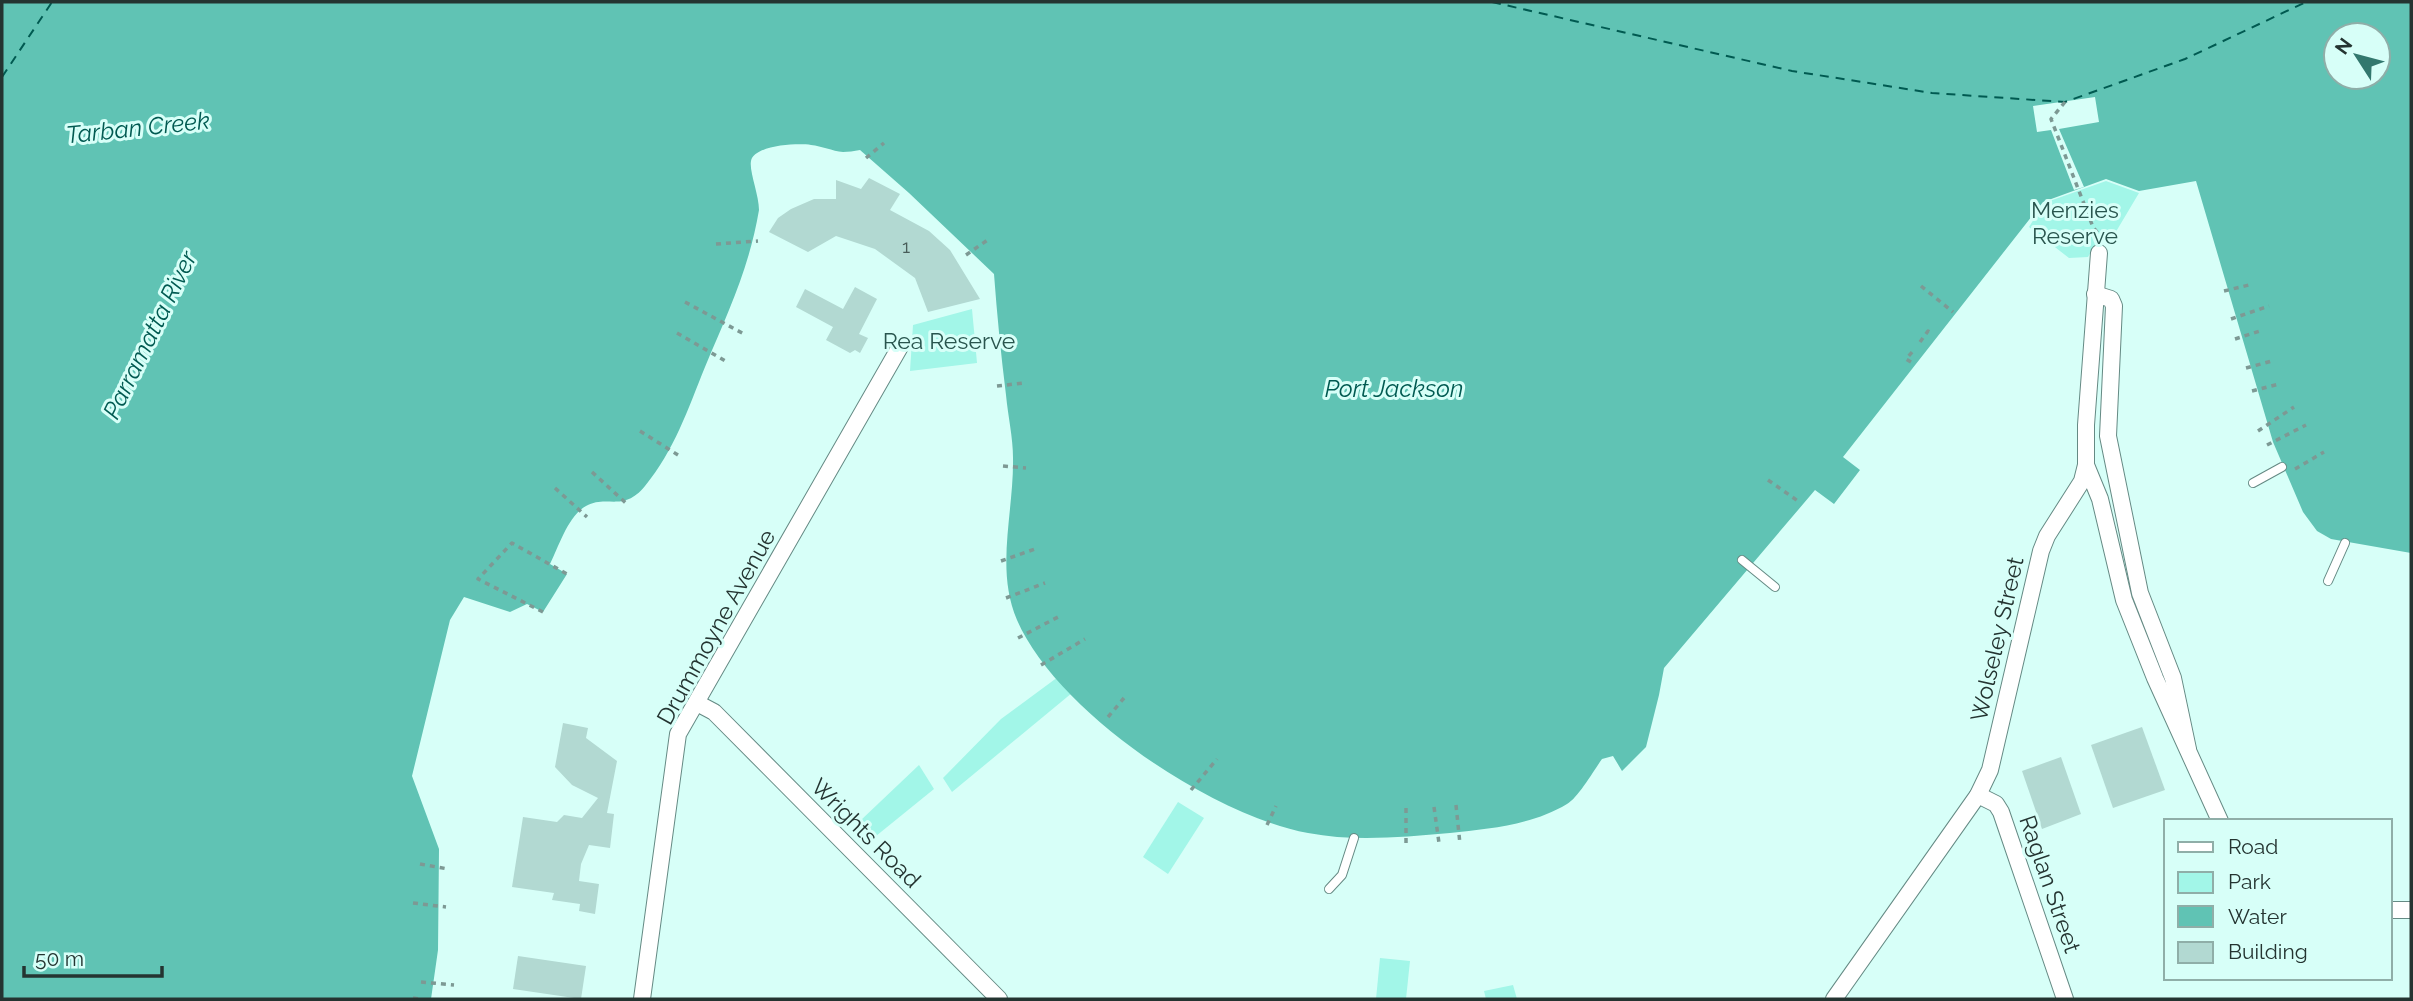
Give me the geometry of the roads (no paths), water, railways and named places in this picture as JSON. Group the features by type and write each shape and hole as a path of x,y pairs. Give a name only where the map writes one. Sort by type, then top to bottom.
{"street":[{"name":"Wolseley Street","path":"1834,999 1978,795 1990,770 2041,551 2051,528 2075,494 2086,465 2086,425 2099,253"},
{"path":"2095,294 2111,299 2113,306 2108,436 2120,502 2140,593 2173,678 2188,749"},
{"name":"Drummoyne Avenue","path":"642,999 678,734 901,345"},
{"path":"2086,465 2100,499 2124,600 2219,819"},
{"name":"Wrights Road","path":"697,703 715,712 999,999"},
{"name":"Raglan Street","path":"1978,795 1996,804 2001,812 2066,999"},
{"path":"2392,910 2411,910"}],"lane":[{"path":"2253,483 2286,470"},
{"path":"2328,581 2345,543"},
{"path":"1742,561 1775,587"},
{"path":"1329,889 1342,875 1354,838"}],"water":[{"name":"Port Jackson","path":"2,2 2411,2 2411,553 2331,539 2317,531 2303,512 2273,442 2196,181 2139,191 2106,179 2043,202 1843,457 1860,470 1834,504 1815,490 1664,668 1646,747 1622,771 1613,756 1602,759 1571,801 1554,811 1510,825 1450,833 1379,838 1326,836 1269,822 1227,805 1184,782 1101,723 1066,690 1037,655 1017,620 1007,581 1013,450 994,274 860,150 843,152 805,144 777,146 760,151 751,161 759,210 750,252 686,414 655,473 637,494 629,499 594,503 586,506 574,517 550,564 567,574 543,612 527,604 510,612 464,597 450,620 412,776 439,849 438,950 431,999 2,999"}],"water label":[{"name":"Tarban Creek","path":"138,128"},
{"name":"Parramatta River","path":"150,335"}],"park label":[{"name":"Menzies Reserve","path":"2075,223"},
{"name":"Rea Reserve","path":"949,341"}]}
